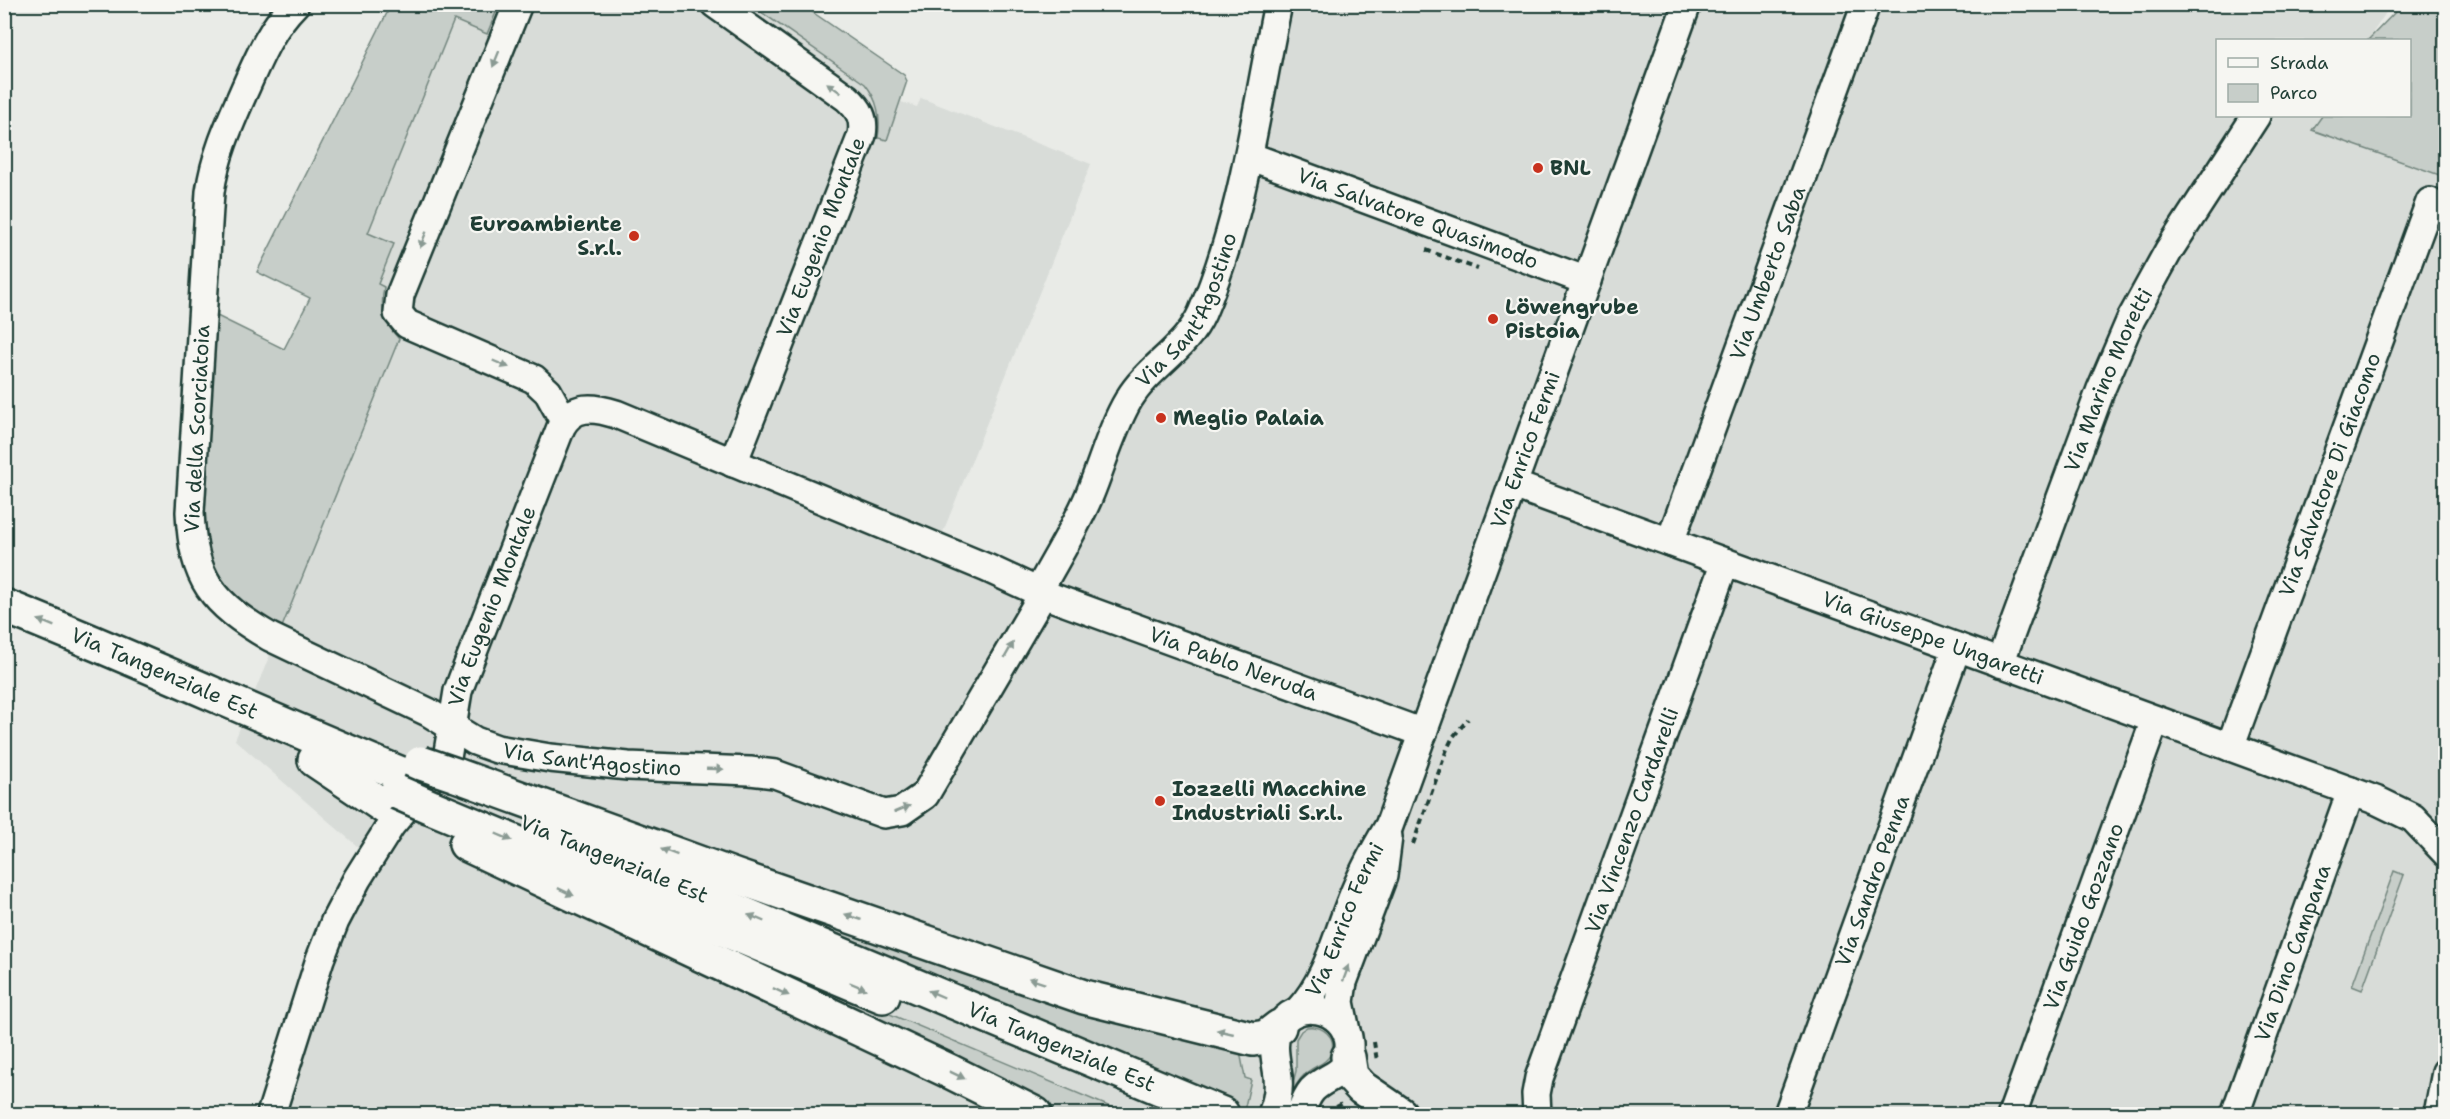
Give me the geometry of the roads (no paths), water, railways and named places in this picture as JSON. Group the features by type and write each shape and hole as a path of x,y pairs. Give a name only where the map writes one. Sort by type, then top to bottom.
{"main road":[{"name":"Via Tangenziale Est","path":"4,606 84,638 319,751"},
{"name":"Via Tangenziale Est","path":"4,629 319,751"},
{"path":"319,751 376,751 403,785 437,799 735,876 1084,997 1253,1039 1266,1037 1289,1018"},
{"path":"319,751 437,799 951,1072 1035,1114"},
{"name":"Via Tangenziale Est","path":"437,799 1164,1114"},
{"name":"Via Tangenziale Est","path":"437,799 601,852 1222,1114"},
{"path":"1355,1040 1351,1076 1362,1088 1400,1114"}],"street":[{"name":"Via della Scorciatoia","path":"295,4 274,28 259,58 224,136 212,172 190,512 191,540 195,561 201,575 213,592 250,625 428,712 453,727"},
{"path":"518,4 400,295 398,314 407,324 534,379 548,392 564,421 575,411 582,409 604,410 987,568 1040,593"},
{"name":"Via Eugenio Montale","path":"715,4 847,98 860,112 863,120 862,135 733,463"},
{"name":"Via Sant'Agostino","path":"453,727 475,741 497,749 523,754 628,766 775,774 875,812 902,811 925,795 1040,593 1079,519 1128,401 1148,376 1185,342 1202,313 1240,198 1278,4"},
{"name":"Via Enrico Fermi","path":"1289,1018 1312,996 1322,978 1364,870 1389,826 1687,4"},
{"name":"Via Umberto Saba","path":"1670,542 1866,4"},
{"name":"Via Marino Moretti","path":"2000,663 2069,472 2127,329 2169,250 2255,117"},
{"name":"Via Salvatore Quasimodo","path":"1249,156 1587,281"},
{"name":"Via Salvatore Di Giacomo","path":"2230,747 2430,202"},
{"name":"Via Eugenio Montale","path":"453,727 458,691 564,421"},
{"name":"Via Giuseppe Ungaretti","path":"1514,485 2398,809 2413,818 2445,853"},
{"name":"Via Vincenzo Cardarelli","path":"1537,1114 1536,1094 1539,1078 1725,562"},
{"name":"Via Pablo Neruda","path":"1040,593 1423,733"},
{"name":"Via Sandro Penna","path":"1788,1114 1957,647"},
{"name":"Via Guido Gozzano","path":"2012,1114 2156,720"},
{"path":"271,1114 320,959 335,921 357,879 391,825 447,758 453,727"},
{"name":"Via Dino Campana","path":"2235,1114 2351,791"},
{"name":"Via Enrico Fermi","path":"1355,1040 1340,1002 1342,982 1383,876 1389,826"},
{"name":"Via Enrico Fermi","path":"1289,1018 1325,1012 1341,1022 1355,1040"},
{"path":"1272,1114 1278,1093 1274,1043 1289,1018"},
{"path":"1300,1114 1311,1091 1338,1075 1355,1040"},
{"path":"2438,1114 2445,1072"}],"place":[{"name":"BNL","path":"1538,168"},
{"name":"Euroambiente S.r.l.","path":"634,236"},
{"name":"Löwengrube Pistoia","path":"1493,319"},
{"name":"Meglio Palaia","path":"1161,418"},
{"name":"Iozzelli Macchine Industriali S.r.l.","path":"1160,801"}]}
